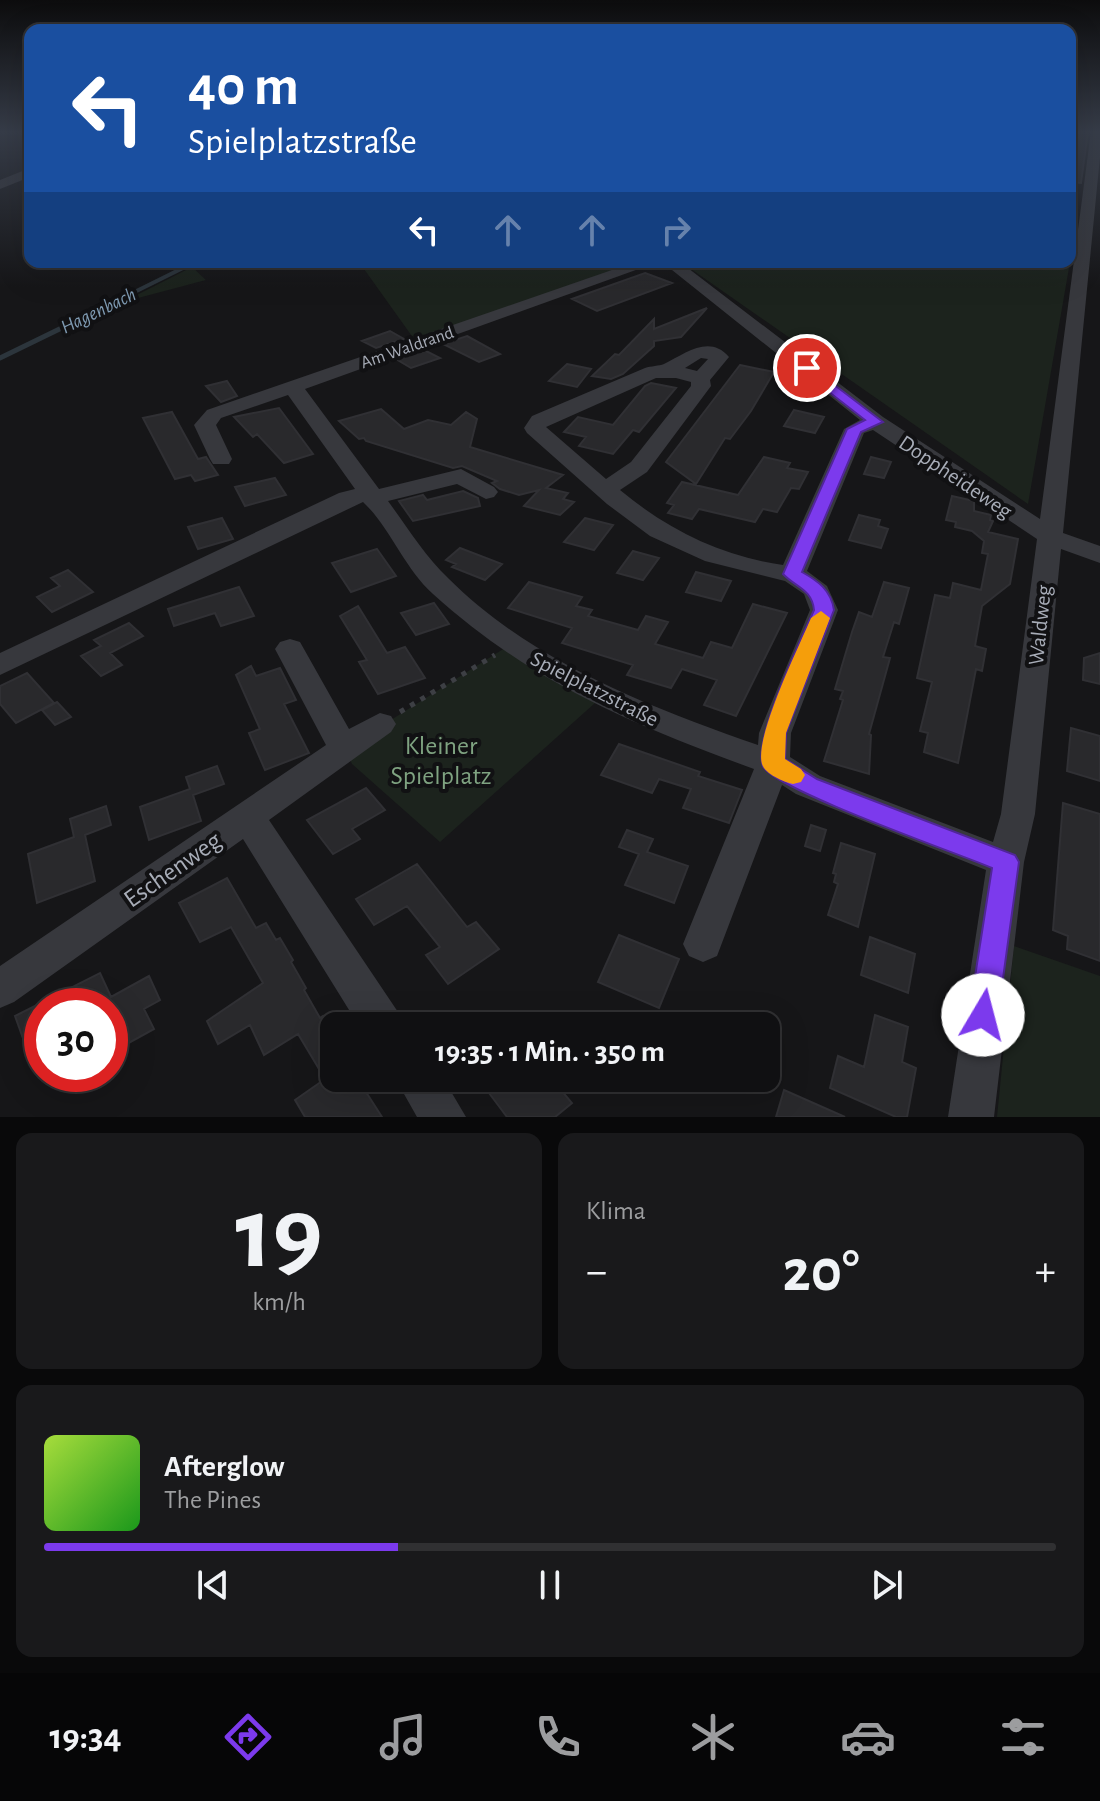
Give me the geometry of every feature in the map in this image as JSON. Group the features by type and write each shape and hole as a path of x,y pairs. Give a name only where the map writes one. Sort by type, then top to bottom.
{"street":[{"name":"Waldweg","path":"971,1117 1006,862 1018,814 1049,536 1092,249 1095,183"},
{"name":"Am Waldrand","path":"221,459 205,425 207,419 633,268"},
{"name":"Doppheideweg","path":"678,268 875,422 1049,536 1100,555"},
{"path":"607,488 639,467 701,386 700,379 668,370 652,372 539,420 535,428 642,520 673,539 764,571 792,574 814,587 823,599 824,610 775,733 773,763 703,944"},
{"name":"Spielplatzstraße","path":"293,387 440,586 511,644 568,679 680,730 773,763 808,785 1006,862"},
{"path":"792,574 855,429 875,422"},
{"path":"0,665 347,498 371,496 461,476 486,492"},
{"path":"290,649 344,749"},
{"name":"Eschenweg","path":"0,989 380,724"},
{"path":"248,817 374,1012"},
{"path":"426,1092 443,1117"}],"path":[{"path":"380,724 511,644"}],"green space":[{"path":"190,268 206,280 123,302"},
{"path":"363,268 623,268 414,339"},
{"path":"690,268 1069,268 1028,504"},
{"name":"Kleiner Spielplatz","path":"511,644 595,703 440,842 352,764 345,749"},
{"path":"1014,946 1100,976 1100,1117 997,1117"}],"building":[{"path":"645,273 672,283 597,311 572,299"},
{"path":"707,308 681,337 654,341 654,346 623,374 611,379 592,376 615,354 619,355 654,319 654,329"},
{"path":"390,331 404,339 376,348 362,341"},
{"path":"467,336 500,354 479,362 443,344"},
{"path":"424,350 440,358 411,368 396,359"},
{"path":"567,364 591,369 577,387 549,381"},
{"path":"740,365 774,372 751,411 730,439 725,438 696,484 666,462"},
{"path":"227,381 237,396 221,402 206,386"},
{"path":"651,383 676,388 639,432 633,430 613,454 579,446 586,437 564,432 578,417 613,425 645,386"},
{"path":"279,408 313,454 284,463 257,434 253,437 234,417"},
{"path":"381,409 404,429 428,420 451,425 466,412 477,419 470,447 563,475 546,488 568,493 563,499 574,502 560,515 524,506 539,490 519,495 500,489 492,483 497,481 462,466 453,468 364,438 359,439 339,421"},
{"path":"794,410 824,417 815,433 784,426"},
{"path":"172,412 198,459 206,457 218,475 195,481 191,475 175,479 143,418"},
{"path":"764,457 790,463 787,468 808,472 799,489 791,488 777,512 763,509 755,522 699,509 692,519 668,513 674,505 667,503 682,482 738,495"},
{"path":"871,457 891,462 884,478 864,474"},
{"path":"275,478 286,495 245,506 235,487"},
{"path":"463,491 478,498 480,506 413,521 399,501 423,495 427,500"},
{"path":"952,496 974,501 974,511 991,515 990,520 993,521 988,532 1018,539 1010,584 982,606 975,646 986,649 982,671 976,669 958,763 924,752 928,733 920,731 932,682 917,678 935,595 950,598 953,583 981,590 988,554 982,553 984,541 972,531 955,527 956,522 946,520"},
{"path":"859,515 880,520 878,526 888,529 881,548 849,540"},
{"path":"222,518 233,539 198,549 188,527"},
{"path":"585,518 613,525 594,550 564,542"},
{"path":"460,548 502,564 485,580 452,567 456,564 446,560"},
{"path":"377,549 396,576 351,592 332,563"},
{"path":"633,551 659,558 643,580 617,573"},
{"path":"68,570 93,592 52,612 37,597 60,586 51,578"},
{"path":"696,572 731,581 721,601 686,592"},
{"path":"529,582 582,597 576,606 592,610 588,616 638,630 646,616 668,622 655,644 703,658 711,642 732,648 753,604 787,613 736,716 704,705 717,680 682,669 671,688 627,675 633,665 562,643 572,628 508,608"},
{"path":"884,582 909,588 899,624 894,622 883,657 890,658 869,734 869,774 824,761 843,700 840,699 843,691 835,689 852,632 859,612 872,617"},
{"path":"239,587 254,616 221,626 215,613 174,626 168,609"},
{"path":"434,603 449,624 416,635 401,613"},
{"path":"358,606 387,653 405,647 425,678 378,694 359,662 367,660 340,616"},
{"path":"129,623 143,636 110,653 122,665 101,676 81,656 101,646 94,640"},
{"path":"1100,653 1100,684 1083,680 1084,658"},
{"path":"251,666 256,676 280,668 296,700 284,704 309,753 265,770 249,733 260,729 236,675"},
{"path":"27,673 54,703 16,723 0,704 0,686"},
{"path":"57,702 71,717 55,725 42,710"},
{"path":"1071,728 1100,736 1100,781 1067,771"},
{"path":"619,744 742,790 729,823 683,808 691,789 659,779 652,793 601,775"},
{"path":"217,766 224,784 193,795 201,821 149,840 140,807 190,789 186,777"},
{"path":"366,788 385,810 352,829 360,839 333,854 307,820"},
{"path":"1063,803 1100,814 1100,961 1067,949 1068,936 1053,930"},
{"path":"106,806 111,825 85,835 95,881 37,903 28,854 74,837 70,819"},
{"path":"811,825 826,830 820,851 805,846"},
{"path":"627,830 653,839 647,852 688,866 674,903 625,885 639,854 619,847"},
{"path":"841,843 875,854 858,927 828,915 838,884 834,882 836,874 833,873"},
{"path":"417,864 467,927 476,922 499,949 448,984 426,955 440,947 407,906 374,925 356,899"},
{"path":"227,878 256,928 266,923 276,940 280,938 320,1018 320,1071 298,1034 264,1055 250,1025 218,1044 207,1021 263,983 231,927 200,942 179,903"},
{"path":"619,935 679,959 659,1008 598,982"},
{"path":"870,937 915,954 908,993 861,975"},
{"path":"100,973 107,988 70,988"},
{"path":"149,976 160,1000 144,1009 154,1029 128,1043 127,988"},
{"path":"24,1011 24,1041 15,1016"},
{"path":"875,1015 908,1027 902,1062 916,1068 907,1117 896,1117 830,1088 838,1056 864,1067"},
{"path":"320,1082 320,1092 366,1092 382,1117 305,1117 295,1100"},
{"path":"784,1090 845,1117 776,1117"},
{"path":"563,1092 572,1103 555,1117 507,1117 489,1093"}],"waterway":[{"name":"Hagenbach","path":"72,323 183,268"},
{"name":"Hagenbach","path":"0,358 76,321"}],"slow traffic":[{"path":"793,775 773,763 775,733 821,618"}],"route":[{"path":"807,368 875,422 855,429 792,574 814,587 823,599 824,610 775,733 773,763 808,785 1006,862 983,1015"}]}
